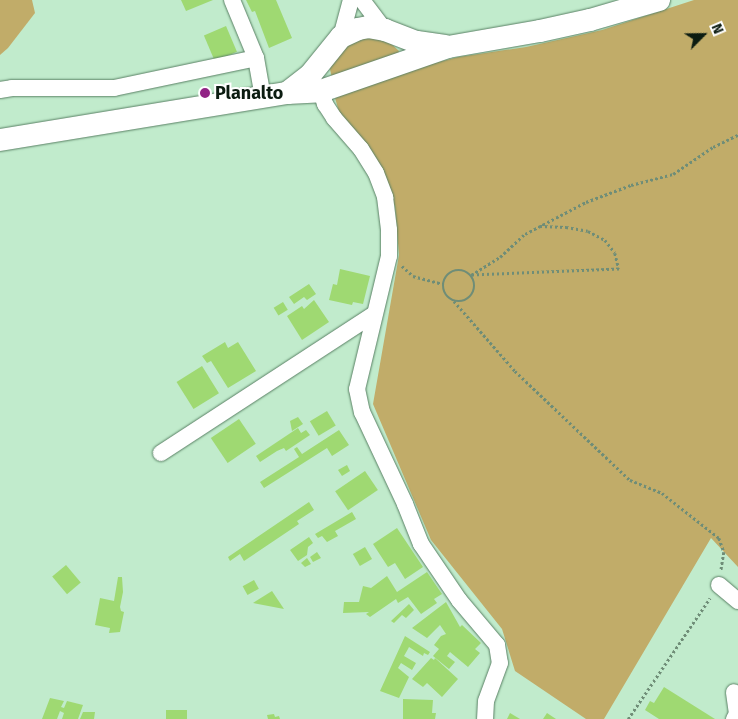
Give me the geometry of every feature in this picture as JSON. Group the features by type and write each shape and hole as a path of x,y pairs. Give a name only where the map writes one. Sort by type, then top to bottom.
{"street":[{"path":"232,0 256,58 264,97"},
{"path":"287,93 311,74 341,37 351,0"},
{"path":"362,0 393,33 406,52 404,61"},
{"path":"0,140 287,93 322,91 448,46 556,28 659,0"},
{"path":"341,37 368,27 393,33 417,42 448,46"},
{"path":"0,90 12,88 114,88 256,58"},
{"path":"322,59 322,91 325,104 334,118 361,149 376,174 385,197 389,230 389,256 357,390 362,412 405,504 421,544 459,600 496,645 500,663 486,701 485,719"},
{"path":"161,453 374,314"},
{"path":"719,585 738,601"},
{"path":"734,692 737,714 734,719"}],"path":[{"path":"471,275 500,258 525,234 540,226 604,195 631,185 673,174 713,148 738,135"},
{"path":"471,275 620,270 615,253 605,240 596,235 588,231 566,227 540,226"},
{"path":"389,256 413,276 443,284"},
{"path":"454,302 465,302 473,295 476,284 471,275 463,270 454,270 447,276 443,284 446,295 515,371 630,480 662,492 719,538 724,552 719,585 628,719"}],"shaded area":[{"path":"0,0 32,0 35,13 8,48 0,55"},
{"path":"694,0 738,0 738,567 711,538 604,719 586,719 515,671 502,629 431,540 373,404 399,255 395,207 387,182 340,115 335,98 411,69 458,57 526,47 602,30"},
{"path":"359,35 386,39 399,51 398,56 332,79 330,69 332,58"}],"building":[{"path":"181,0 213,0 186,11"},
{"path":"246,0 276,0 292,38 269,48 255,11 252,12"},
{"path":"226,26 237,52 215,61 204,35"},
{"path":"340,269 370,276 363,304 353,302 352,305 329,300 333,284 337,285"},
{"path":"309,284 316,294 307,300 304,297 294,304 289,297"},
{"path":"314,300 329,322 302,340 287,316 302,306 304,309"},
{"path":"283,302 288,310 278,315 274,308"},
{"path":"225,342 228,348 238,342 256,371 228,388 211,361 207,363 202,356"},
{"path":"202,366 219,393 194,409 177,382"},
{"path":"327,411 336,426 319,436 310,421"},
{"path":"298,417 303,424 292,431 290,421"},
{"path":"239,419 256,444 228,463 211,438"},
{"path":"298,428 301,433 306,430 310,435 286,451 284,448 260,462 256,456"},
{"path":"339,430 349,445 332,456 327,448 264,488 260,482 299,457 294,449 297,447 302,454"},
{"path":"347,465 350,471 342,476 338,470"},
{"path":"365,471 378,490 348,510 335,491"},
{"path":"309,502 314,510 297,521 299,524 244,561 240,554 230,561 228,557"},
{"path":"352,512 356,519 335,531 338,536 327,542 322,536 318,538 315,534"},
{"path":"397,528 423,567 405,579 395,563 388,567 373,544"},
{"path":"309,537 313,543 308,547 307,555 298,561 290,550"},
{"path":"365,547 372,559 360,566 353,554"},
{"path":"317,552 321,558 313,562 310,557"},
{"path":"307,558 311,564 305,567 301,563"},
{"path":"66,565 81,583 67,594 52,577"},
{"path":"427,572 442,594 434,599 437,603 421,614 408,597 398,603 396,599 370,617 366,614 369,612 343,613 344,602 359,602 363,586 371,588 387,576 397,592"},
{"path":"118,577 122,577 123,592 120,607 121,611 124,612 120,632 109,633 110,628 95,625 100,598 114,601"},
{"path":"254,580 259,589 247,595 243,586"},
{"path":"272,591 284,609 253,603"},
{"path":"446,602 460,627 462,625 481,643 475,649 480,653 468,667 450,652 447,656 455,662 449,669 433,656 439,649 434,645 441,636 446,634 440,625 427,638 412,628"},
{"path":"409,604 414,610 406,618 402,615 394,623 391,621"},
{"path":"405,636 430,652 428,655 424,653 423,656 409,647 404,656 416,663 412,670 401,663 398,668 409,677 399,698 380,691"},
{"path":"431,658 434,660 435,658 458,679 442,697 427,683 423,687 412,679"},
{"path":"664,687 715,719 659,719 645,710 650,701 654,703"},
{"path":"50,698 64,701 61,707 64,708 67,701 83,705 78,719 62,719 64,713 60,711 57,719 42,719"},
{"path":"403,699 433,700 432,713 436,713 435,719 403,719"},
{"path":"166,710 187,710 187,719 166,719"},
{"path":"83,712 95,712 94,719 80,719"},
{"path":"510,713 520,719 507,719"},
{"path":"547,713 556,719 543,719"},
{"path":"274,714 275,717 279,716 280,719 268,719 267,715"}],"place":[{"name":"Planalto","path":"205,93"}]}
